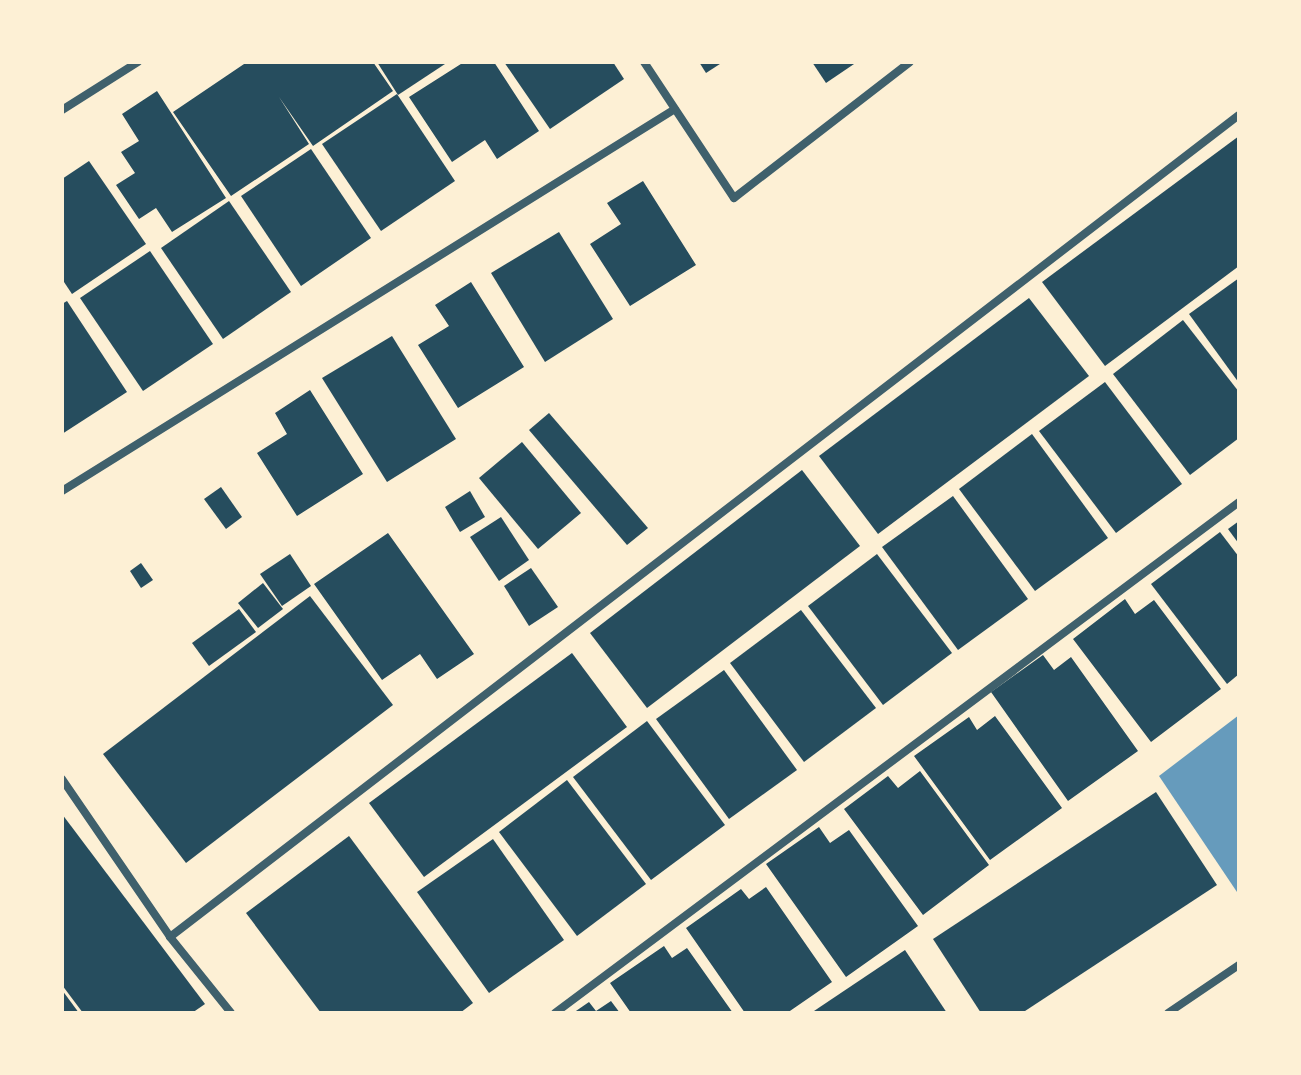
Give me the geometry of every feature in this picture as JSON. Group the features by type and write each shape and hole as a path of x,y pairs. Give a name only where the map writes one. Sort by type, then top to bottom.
{"street":[{"path":"62,110 138,62"},
{"path":"644,62 734,198 910,62"},
{"path":"62,491 675,109"},
{"path":"170,937 1239,115"},
{"path":"555,1013 1239,502"},
{"path":"62,779 170,937 231,1013"},
{"path":"1168,1013 1239,965"}],"water":[{"path":"1239,715 1239,895 1159,776"}],"building":[{"path":"247,62 373,62 393,91 313,146 279,97 309,144 231,196 173,112"},
{"path":"377,62 448,62 398,95"},
{"path":"464,62 494,62 539,131 497,159 485,140 452,162 409,97"},
{"path":"504,62 613,62 624,79 550,129"},
{"path":"699,62 723,62 706,73"},
{"path":"812,62 857,62 826,83"},
{"path":"157,91 226,198 172,232 156,208 139,219 116,185 135,173 121,152 139,141 122,114"},
{"path":"397,94 455,181 381,231 322,144"},
{"path":"1239,136 1239,266 1105,366 1042,282"},
{"path":"311,149 371,238 301,286 241,196"},
{"path":"89,161 146,244 72,294 62,279 62,179"},
{"path":"643,181 696,265 630,306 590,244 621,224 607,203"},
{"path":"229,201 291,292 223,339 161,248"},
{"path":"559,232 613,319 545,362 491,273"},
{"path":"150,251 213,344 143,391 80,298"},
{"path":"1239,278 1239,383 1189,314"},
{"path":"471,282 524,367 458,408 418,345 449,326 435,305"},
{"path":"1029,298 1089,376 878,534 819,456"},
{"path":"67,301 127,392 62,434 62,304"},
{"path":"1183,320 1239,392 1239,438 1190,475 1113,374"},
{"path":"392,336 456,439 387,482 322,378"},
{"path":"1105,382 1182,484 1116,533 1039,431"},
{"path":"310,390 363,474 297,516 257,453 287,434 275,413"},
{"path":"549,413 648,528 627,545 529,430"},
{"path":"1032,434 1108,538 1035,591 959,489"},
{"path":"522,442 581,513 538,549 479,478"},
{"path":"802,470 860,546 647,708 590,633"},
{"path":"221,487 242,517 226,529 204,499"},
{"path":"470,491 485,517 460,532 445,507"},
{"path":"953,496 1028,599 958,650 882,547"},
{"path":"501,517 529,560 499,581 470,537"},
{"path":"1239,521 1239,544 1228,529"},
{"path":"1220,532 1239,557 1239,674 1227,684 1151,584"},
{"path":"388,533 474,654 437,679 420,654 382,680 314,584"},
{"path":"290,554 311,586 282,606 260,574"},
{"path":"877,554 952,653 883,705 808,606"},
{"path":"141,563 153,580 141,588 130,571"},
{"path":"531,568 558,607 529,626 504,586"},
{"path":"263,583 283,609 258,628 238,603"},
{"path":"310,596 393,705 186,863 103,754"},
{"path":"1125,599 1135,614 1154,600 1221,689 1151,742 1073,639"},
{"path":"239,609 256,632 209,666 192,643"},
{"path":"801,610 876,708 804,762 730,663"},
{"path":"572,653 627,727 424,877 369,803"},
{"path":"1043,655 1054,670 1071,657 1138,751 1068,801 991,692"},
{"path":"724,670 797,770 729,819 656,719"},
{"path":"995,716 1062,808 990,860 914,756 969,717 977,730"},
{"path":"647,721 725,825 651,880 573,777"},
{"path":"920,771 989,865 923,915 844,809 888,776 898,788"},
{"path":"567,780 646,884 577,936 499,832"},
{"path":"1156,792 1217,885 1022,1013 981,1013 933,939"},
{"path":"62,814 205,1004 192,1013 83,1013 62,985"},
{"path":"819,827 830,843 849,830 918,926 846,977 766,864"},
{"path":"349,836 473,1003 460,1013 321,1013 246,913"},
{"path":"493,839 564,940 489,993 417,892"},
{"path":"766,887 832,982 787,1013 745,1013 686,928 741,889 749,899"},
{"path":"664,946 672,958 687,948 733,1013 631,1013 610,983"},
{"path":"905,950 947,1013 811,1013"},
{"path":"62,990 79,1013 62,1013"},
{"path":"611,1001 620,1013 573,1013 589,1002 596,1011"}]}
